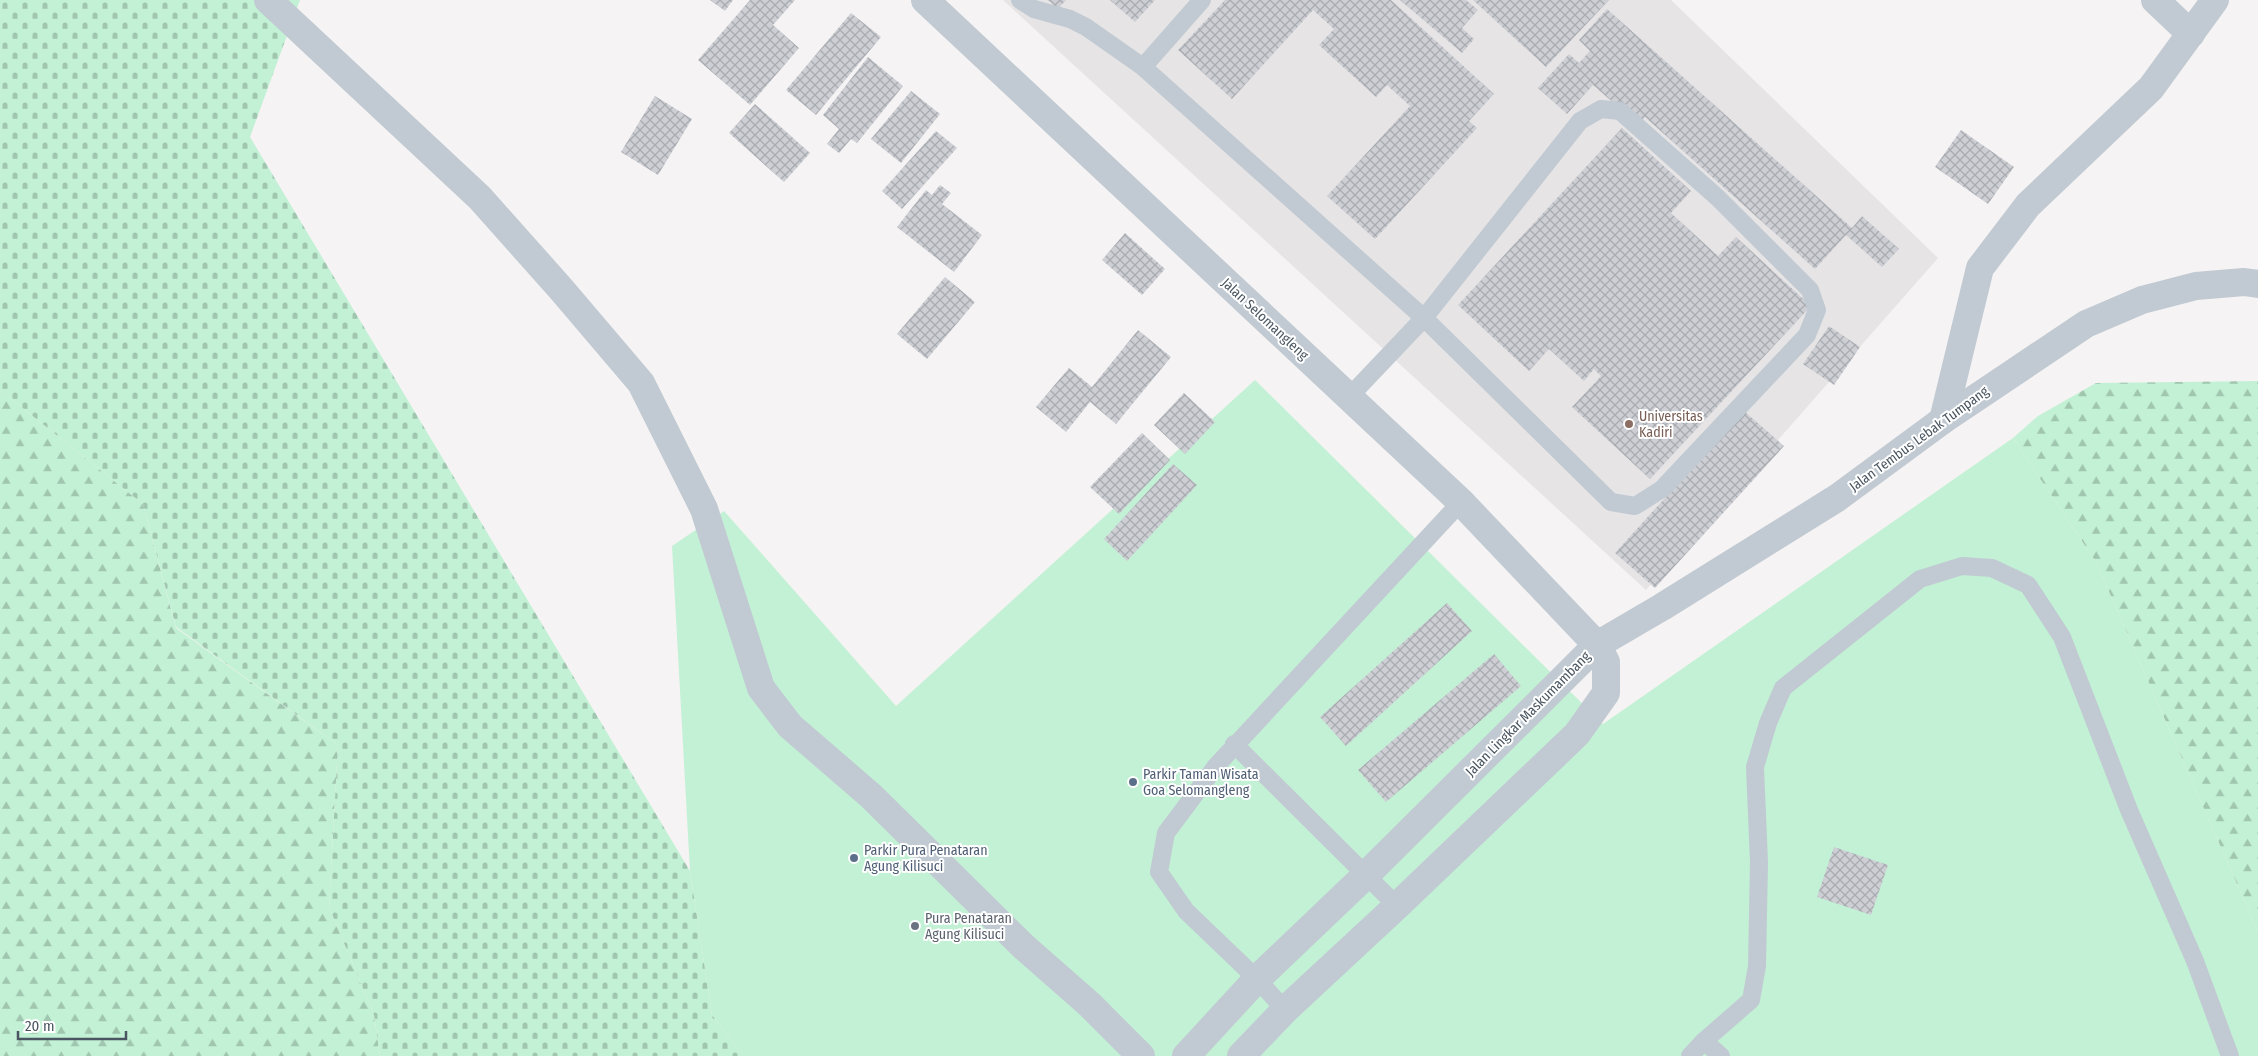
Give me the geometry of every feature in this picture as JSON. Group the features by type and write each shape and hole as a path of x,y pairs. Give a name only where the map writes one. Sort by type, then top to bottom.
{"street":[{"path":"268,0 480,198 641,383 704,509 761,688 790,726 871,796 1024,947 1089,1004 1141,1056"},
{"name":"Jalan Selomangleng","path":"925,0 1461,502 1597,645"},
{"path":"2155,0 2191,34"},
{"path":"1943,420 1980,268 2028,205 2151,88 2215,0"},
{"name":"Jalan Tembus Lebak Tumpang","path":"1597,645 1662,607 1837,498 1943,420 2086,324 2142,300 2196,286 2244,282 2258,284"},
{"name":"Jalan Lingkar Maskumambang","path":"1186,1056 1257,979 1597,645 1606,662 1606,693 1577,734 1285,1010 1241,1056"}],"lane":[{"path":"1020,0 1034,9 1070,19 1086,27 1143,67 1424,318 1611,502 1635,506 1662,489 1801,342 1807,335 1817,310 1810,290 1718,198 1620,111 1601,109 1580,121 1424,318 1349,397"},
{"path":"1143,67 1202,0"},
{"path":"1285,1010 1257,979 1186,911 1159,872 1166,832 1234,744 1461,502"},
{"path":"1690,1056 1704,1040 1751,1000 1757,966 1759,862 1755,767 1768,723 1783,688 1920,579 1962,566 1992,568 2028,585 2062,636 2129,810 2195,961 2230,1056"},
{"path":"1234,744 1397,906"},
{"path":"1704,1040 1721,1056"}],"shaded area":[{"name":"Universitas Kadiri","path":"1003,0 1671,0 1938,258 1646,590"}],"green space":[{"path":"0,0 300,0 250,137 690,871 712,1015 743,1056 380,1056 374,1015 329,907 338,745 176,627 143,504 0,390"},
{"path":"1255,380 1603,724 2013,438 2096,562 2258,932 2258,1056 743,1056 712,1015 690,871 672,546 724,511 896,706"},
{"path":"2258,381 2258,932 2096,562 2013,438 2038,416 2096,383"},
{"path":"0,390 143,504 176,628 338,745 329,907 374,1015 380,1056 0,1056"}],"building":[{"path":"710,0 733,0 725,11"},
{"path":"750,0 795,0 773,25 799,48 750,105 698,60"},
{"path":"1048,0 1066,0 1058,9"},
{"path":"1110,0 1155,0 1135,22"},
{"path":"1225,0 1391,0 1494,94 1469,121 1477,128 1375,239 1327,196 1410,106 1387,85 1376,97 1319,45 1334,29 1313,10 1232,99 1178,50"},
{"path":"1400,0 1466,0 1478,10 1462,28 1474,39 1462,53"},
{"path":"1473,0 1609,0 1546,67"},
{"path":"1607,9 1852,228 1862,216 1899,249 1882,267 1846,235 1815,269 1645,117 1639,125 1593,85 1567,114 1538,88 1569,54 1579,63 1590,51 1579,40"},
{"path":"851,13 881,37 816,115 786,90"},
{"path":"868,57 903,86 857,143 851,139 839,153 827,144 839,129 823,115"},
{"path":"911,91 940,114 901,163 871,139"},
{"path":"655,96 692,119 658,175 621,152"},
{"path":"755,104 810,153 784,182 729,133"},
{"path":"1622,128 1691,191 1671,213 1718,256 1736,237 1811,306 1650,479 1572,407 1601,376 1594,369 1584,381 1549,349 1529,371 1458,305"},
{"path":"1961,130 2014,167 1988,204 1935,167"},
{"path":"936,131 957,148 902,209 882,191"},
{"path":"940,185 951,193 942,204 982,235 954,272 897,227 926,190 932,195"},
{"path":"1125,233 1165,269 1142,295 1102,260"},
{"path":"945,277 975,302 927,359 897,334"},
{"path":"1829,326 1860,347 1834,385 1803,364"},
{"path":"1138,330 1171,357 1116,424 1090,402 1066,432 1036,407 1069,368 1092,387"},
{"path":"1184,393 1215,422 1185,454 1154,425"},
{"path":"1744,411 1784,446 1655,588 1615,553"},
{"path":"1142,433 1170,460 1119,514 1090,487"},
{"path":"1173,464 1197,485 1127,561 1104,539"},
{"path":"1447,603 1472,631 1346,746 1320,717"},
{"path":"1494,654 1521,686 1386,802 1358,770"},
{"path":"1834,847 1888,865 1871,915 1817,897"}],"place":[{"name":"Universitas Kadiri","path":"1629,424"},
{"name":"Parkir Taman Wisata Goa Selomangleng","path":"1133,782"},
{"name":"Parkir Pura Penataran Agung Kilisuci","path":"854,858"},
{"name":"Pura Penataran Agung Kilisuci","path":"915,926"}]}
